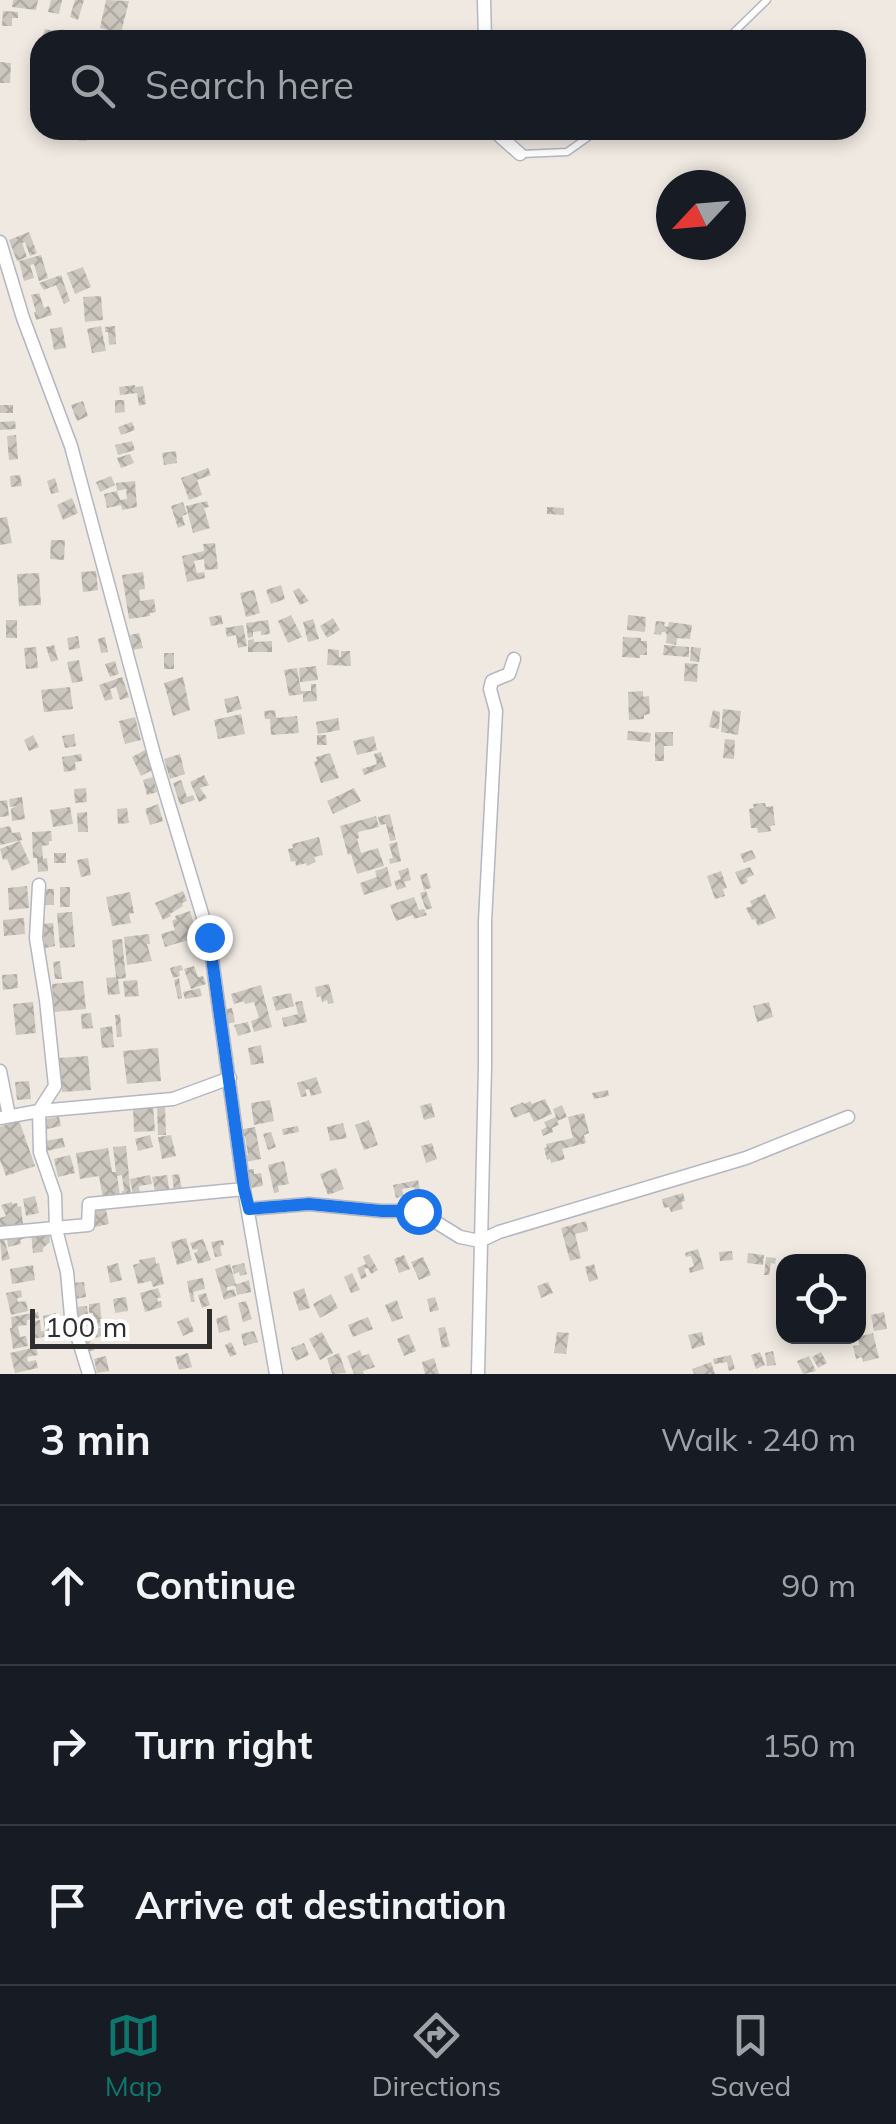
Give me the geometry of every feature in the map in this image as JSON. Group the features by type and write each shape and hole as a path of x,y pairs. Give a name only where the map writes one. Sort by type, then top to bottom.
{"street":[{"path":"484,0 484,30"},
{"path":"504,140 520,154"},
{"path":"0,242 23,318 71,446 155,758 209,937 244,1189 276,1374"},
{"path":"478,1374 485,921 496,710 490,689 492,681 510,674 514,659"},
{"path":"39,885 36,938 55,1086 40,1110 40,1152 55,1195 56,1229 68,1272 72,1316 89,1374"},
{"path":"0,1072 5,1117 40,1110 173,1099 230,1078"},
{"path":"249,1209 309,1204 418,1211 460,1236 480,1240 746,1158 848,1117"},
{"path":"0,1234 88,1225 89,1204 244,1189"}],"lane":[{"path":"736,30 768,0"},
{"path":"520,154 567,152 584,140"}],"building":[{"path":"13,0 38,0 36,10 12,7"},
{"path":"51,0 62,0 59,14 48,12"},
{"path":"75,0 84,0 78,20 70,17"},
{"path":"106,0 129,1 122,30 100,28"},
{"path":"3,11 18,12 18,18 12,18 12,26 2,26"},
{"path":"0,62 11,63 10,83 0,83"},
{"path":"29,232 37,253 30,256 25,242 22,243 27,257 17,261 9,240"},
{"path":"41,255 48,278 39,281 34,264 30,265 34,278 24,281 19,261"},
{"path":"83,267 91,287 75,294 67,273"},
{"path":"61,275 70,301 64,304 56,285 44,290 39,283"},
{"path":"39,293 44,308 49,306 52,315 36,320 31,295"},
{"path":"101,296 103,320 85,322 83,297"},
{"path":"101,326 106,351 92,353 87,329"},
{"path":"115,326 116,344 109,345 105,327"},
{"path":"62,327 66,348 54,350 50,329"},
{"path":"143,386 146,404 139,406 137,393 120,395 119,387"},
{"path":"115,400 124,400 125,412 115,413"},
{"path":"83,401 88,416 77,421 71,405"},
{"path":"0,405 13,405 13,413 0,413"},
{"path":"15,421 16,429 0,430 0,422"},
{"path":"132,422 135,430 121,435 118,427"},
{"path":"16,435 18,459 9,460 7,436"},
{"path":"132,441 135,450 118,455 115,445"},
{"path":"176,451 177,463 164,465 162,453"},
{"path":"130,454 134,463 121,468 117,458"},
{"path":"208,468 211,475 197,480 202,495 189,500 181,478"},
{"path":"20,475 22,486 11,487 10,476"},
{"path":"111,476 115,485 100,492 96,482"},
{"path":"55,478 59,492 51,494 47,481"},
{"path":"135,481 137,507 107,508 104,494 117,491 116,483","holes":["126,489 127,499 120,500 117,491"]},
{"path":"72,498 78,513 63,520 57,505"},
{"path":"207,501 209,507 204,508 210,528 193,533 186,506"},
{"path":"183,502 185,525 178,528 171,506"},
{"path":"547,507 564,508 564,515 547,514"},
{"path":"7,517 12,543 0,545 0,518"},
{"path":"51,540 65,540 64,560 50,559"},
{"path":"215,543 218,569 205,570 204,559 194,561 197,573 204,572 205,578 187,582 182,556 204,551 203,544"},
{"path":"96,571 98,590 83,592 81,572"},
{"path":"143,572 145,589 139,590 140,601 154,599 156,612 129,619 122,575"},
{"path":"39,573 41,605 19,606 17,574"},
{"path":"281,585 285,599 271,604 266,590"},
{"path":"299,588 309,601 300,605 293,591"},
{"path":"254,590 260,613 246,617 240,593"},
{"path":"221,615 223,624 211,626 209,617"},
{"path":"291,615 302,637 288,643 278,621"},
{"path":"628,615 646,617 645,632 627,630"},
{"path":"333,618 340,630 327,638 320,626"},
{"path":"313,619 319,639 308,642 303,622"},
{"path":"6,620 17,620 17,638 6,638"},
{"path":"268,620 270,634 253,632 253,637 248,638 246,623"},
{"path":"656,621 665,622 668,627 669,622 692,625 690,639 677,638 676,645 666,643 665,632 654,634"},
{"path":"243,625 247,646 238,648 236,635 227,637 225,628"},
{"path":"139,633 143,648 133,650 130,635"},
{"path":"78,636 80,648 69,650 67,638"},
{"path":"105,637 108,652 101,653 98,639"},
{"path":"623,637 647,641 647,655 622,657"},
{"path":"248,640 272,641 272,652 248,652"},
{"path":"54,645 58,660 51,662 46,647"},
{"path":"664,645 689,647 689,657 663,655"},
{"path":"36,647 38,668 26,669 24,648"},
{"path":"691,647 701,648 699,662 690,661"},
{"path":"328,649 339,650 339,657 341,651 350,651 351,666 327,665"},
{"path":"164,653 174,653 174,669 164,669"},
{"path":"79,660 83,681 72,683 67,662"},
{"path":"115,661 119,674 110,677 105,664"},
{"path":"685,663 698,664 697,682 684,681"},
{"path":"316,666 318,680 300,682 299,668"},
{"path":"297,668 301,691 311,691 311,684 316,684 317,701 303,702 303,694 289,696 284,670"},
{"path":"122,677 129,697 120,700 116,687 110,689 113,699 105,701 99,685"},
{"path":"183,677 190,710 173,716 164,683"},
{"path":"70,687 73,709 44,712 41,690"},
{"path":"643,691 643,697 649,696 650,714 644,715 644,719 629,720 628,692"},
{"path":"238,696 242,709 227,713 224,699"},
{"path":"723,709 741,711 738,735 721,732"},
{"path":"275,710 276,718 297,716 299,733 271,735 270,719 265,719 264,711"},
{"path":"713,710 720,712 719,729 709,727"},
{"path":"241,714 245,734 218,739 214,720"},
{"path":"135,717 141,740 125,744 119,721"},
{"path":"338,718 340,730 318,734 316,722"},
{"path":"628,731 651,733 650,742 627,740"},
{"path":"655,732 673,732 673,746 664,746 664,761 655,761"},
{"path":"74,734 76,746 65,748 62,736"},
{"path":"33,735 39,747 29,751 24,740"},
{"path":"317,735 326,735 327,745 317,745"},
{"path":"374,736 377,750 357,755 353,741"},
{"path":"725,739 735,740 734,759 723,758"},
{"path":"145,750 154,769 141,776 132,757"},
{"path":"381,752 386,767 364,775 362,769 377,764 374,754"},
{"path":"330,753 339,778 321,783 314,762 316,757"},
{"path":"81,754 82,761 75,762 76,770 64,772 62,757"},
{"path":"180,754 185,774 170,779 164,759"},
{"path":"204,775 209,785 200,788 207,798 199,802 190,782"},
{"path":"153,777 157,792 147,795 143,780"},
{"path":"181,780 187,797 193,795 195,800 180,805 173,783"},
{"path":"86,788 87,802 75,803 74,789"},
{"path":"354,788 361,801 333,814 327,801"},
{"path":"22,797 25,819 12,821 11,809 17,806 10,807 9,799"},
{"path":"7,800 9,816 0,817 0,801"},
{"path":"765,803 766,807 773,806 775,825 770,826 771,831 758,833 757,828 751,828 749,809 754,808 753,804"},
{"path":"158,804 163,821 150,825 145,809"},
{"path":"70,807 73,824 53,827 50,810"},
{"path":"127,808 129,823 118,824 117,809"},
{"path":"87,812 88,832 78,832 77,813"},
{"path":"390,814 396,840 390,841 386,824 380,825 378,817"},
{"path":"376,816 379,827 358,832 357,839 361,853 378,848 384,866 357,874 340,826"},
{"path":"10,826 12,833 20,832 22,840 0,845 0,828"},
{"path":"51,831 52,841 42,846 48,871 38,872 32,832"},
{"path":"319,837 323,855 314,857 316,862 296,866 295,861 291,862 288,849 293,848 292,844"},
{"path":"20,841 30,863 12,871 0,849"},
{"path":"397,842 401,861 390,864 389,859 393,858 389,844"},
{"path":"752,850 756,858 744,863 740,854"},
{"path":"54,853 66,853 66,863 54,863"},
{"path":"88,858 91,875 81,877 77,860"},
{"path":"387,867 392,886 364,895 360,883 377,877 375,871"},
{"path":"750,867 754,875 741,885 735,872"},
{"path":"408,868 411,880 397,890 394,881 401,879 398,871"},
{"path":"721,871 727,888 723,889 725,896 715,899 707,876"},
{"path":"427,873 431,888 424,890 420,875"},
{"path":"27,886 29,908 9,910 8,888"},
{"path":"60,887 70,887 70,907 60,907"},
{"path":"41,889 54,889 54,905 41,905"},
{"path":"183,891 187,901 163,920 155,903"},
{"path":"426,891 432,908 426,910 420,893"},
{"path":"130,892 134,913 129,914 131,923 112,926 106,897"},
{"path":"765,894 776,918 758,926 746,908 752,906 750,901"},
{"path":"414,897 419,910 424,909 427,915 396,921 390,905"},
{"path":"190,911 198,937 165,947 161,934 175,930 175,916"},
{"path":"72,912 75,947 60,948 57,913"},
{"path":"24,918 25,934 4,936 3,920"},
{"path":"53,923 55,946 45,948 42,924"},
{"path":"149,934 147,944 152,961 127,965 124,937"},
{"path":"122,939 126,978 118,979 120,994 108,995 106,978 116,977 112,940"},
{"path":"60,961 62,979 55,979 53,962"},
{"path":"181,965 180,976 173,978 170,968"},
{"path":"194,966 206,984 191,989 184,969"},
{"path":"17,974 18,988 3,990 2,975"},
{"path":"179,978 182,998 178,999 174,980"},
{"path":"137,980 139,996 125,997 123,981"},
{"path":"83,981 86,1009 54,1012 52,984"},
{"path":"329,984 334,1003 328,1004 317,997 315,987"},
{"path":"261,985 272,1027 254,1032 251,1021 259,1018 254,1002 234,1004 231,994"},
{"path":"200,988 202,996 185,999 183,992"},
{"path":"291,993 294,1006 276,1011 272,997"},
{"path":"302,1001 307,1022 284,1027 282,1018 298,1014 295,1002"},
{"path":"33,1002 36,1033 16,1035 13,1004"},
{"path":"769,1002 773,1017 757,1022 753,1006"},
{"path":"232,1008 235,1022 227,1024 223,1010"},
{"path":"91,1013 93,1028 82,1029 81,1014"},
{"path":"120,1014 122,1037 117,1037 115,1015"},
{"path":"248,1022 251,1032 238,1036 234,1025"},
{"path":"112,1026 114,1047 102,1048 100,1028"},
{"path":"261,1045 264,1063 251,1065 248,1048"},
{"path":"158,1048 161,1081 127,1084 123,1051"},
{"path":"88,1056 91,1090 62,1092 59,1058"},
{"path":"316,1077 322,1093 311,1096 309,1089 305,1090 307,1096 301,1097 297,1083"},
{"path":"29,1081 31,1099 17,1100 15,1082"},
{"path":"608,1090 609,1096 594,1099 592,1093"},
{"path":"545,1099 552,1114 534,1122 529,1112 514,1118 510,1108"},
{"path":"270,1100 274,1121 254,1125 251,1103"},
{"path":"431,1103 435,1117 424,1120 420,1106"},
{"path":"153,1105 155,1131 134,1132 133,1107"},
{"path":"562,1105 567,1117 557,1121 559,1125 552,1128 553,1132 543,1136 541,1130 547,1127 544,1122 556,1117 553,1109"},
{"path":"157,1106 165,1106 166,1135 158,1135"},
{"path":"584,1113 589,1133 584,1135 586,1143 562,1149 565,1159 551,1163 547,1160 546,1144 573,1138 568,1117"},
{"path":"59,1117 61,1126 42,1130 40,1120"},
{"path":"19,1120 35,1166 6,1176 0,1160 0,1127"},
{"path":"369,1120 378,1145 364,1150 355,1125"},
{"path":"343,1123 347,1138 330,1141 327,1127"},
{"path":"298,1126 299,1132 283,1135 282,1129"},
{"path":"255,1127 261,1159 244,1162 243,1156 248,1155 245,1136 240,1137 239,1130"},
{"path":"271,1132 276,1147 268,1150 263,1134"},
{"path":"150,1135 153,1147 138,1151 135,1139"},
{"path":"171,1135 176,1156 162,1159 158,1137"},
{"path":"63,1138 65,1147 46,1151 44,1141"},
{"path":"432,1143 437,1159 426,1163 421,1146"},
{"path":"126,1146 131,1196 122,1197 122,1175 117,1176 120,1196 103,1199 99,1176 80,1179 76,1153 108,1148 112,1172 116,1172 113,1147"},
{"path":"70,1155 75,1173 58,1177 54,1159"},
{"path":"284,1161 289,1184 278,1186 279,1192 274,1193 268,1165"},
{"path":"336,1168 344,1189 328,1195 320,1174"},
{"path":"254,1169 254,1174 261,1173 263,1186 250,1188 246,1170"},
{"path":"179,1174 182,1190 174,1191 172,1175"},
{"path":"150,1175 152,1184 139,1186 140,1193 133,1194 130,1179"},
{"path":"167,1175 170,1194 156,1196 152,1177"},
{"path":"418,1180 422,1198 417,1199 414,1187 402,1189 404,1196 396,1198 393,1185"},
{"path":"683,1193 683,1209 671,1212 669,1207 664,1208 662,1199"},
{"path":"35,1196 39,1213 26,1216 23,1199"},
{"path":"12,1202 21,1206 23,1225 0,1231 0,1218 6,1216 1,1205"},
{"path":"105,1205 109,1224 95,1227 90,1208"},
{"path":"586,1221 588,1231 575,1234 581,1258 570,1261 561,1228"},
{"path":"49,1232 50,1242 43,1252 33,1253 31,1233"},
{"path":"25,1234 21,1244 8,1247 7,1239"},
{"path":"186,1238 192,1260 177,1265 171,1242"},
{"path":"4,1239 10,1259 2,1261 0,1240"},
{"path":"203,1239 211,1260 198,1264 194,1253 198,1251 190,1243"},
{"path":"223,1240 222,1256 215,1257 211,1242"},
{"path":"698,1249 704,1269 690,1273 689,1268 694,1266 691,1256 686,1257 685,1253"},
{"path":"732,1251 733,1260 720,1261 719,1252"},
{"path":"748,1253 764,1255 763,1265 747,1263"},
{"path":"369,1254 378,1270 371,1274 368,1268 364,1269 367,1277 361,1279 357,1268 366,1264 363,1257"},
{"path":"404,1255 410,1269 399,1273 394,1259"},
{"path":"155,1257 164,1284 138,1284 133,1265"},
{"path":"423,1257 431,1275 419,1280 411,1262"},
{"path":"766,1257 776,1258 769,1275 764,1275"},
{"path":"118,1263 122,1280 110,1283 107,1266"},
{"path":"244,1263 247,1274 234,1274 232,1266"},
{"path":"230,1264 236,1285 227,1287 227,1291 234,1289 236,1296 224,1300 215,1269"},
{"path":"594,1264 598,1279 589,1282 585,1267"},
{"path":"33,1265 35,1280 12,1284 10,1269"},
{"path":"352,1273 360,1290 351,1293 344,1277"},
{"path":"203,1278 205,1289 193,1292 195,1302 191,1302 187,1281"},
{"path":"249,1280 251,1292 237,1295 235,1285"},
{"path":"84,1282 86,1297 75,1299 73,1283"},
{"path":"548,1282 553,1293 541,1298 537,1286"},
{"path":"158,1288 161,1297 157,1298 162,1307 145,1312 140,1293"},
{"path":"304,1288 310,1308 299,1311 293,1292"},
{"path":"21,1290 18,1302 26,1301 28,1311 11,1315 6,1293"},
{"path":"206,1293 210,1305 202,1308 198,1295"},
{"path":"331,1294 338,1308 320,1318 313,1304"},
{"path":"126,1297 128,1311 115,1313 113,1299"},
{"path":"435,1297 439,1310 430,1312 427,1299"},
{"path":"397,1300 403,1318 392,1322 385,1305"},
{"path":"246,1301 252,1319 243,1322 238,1303"},
{"path":"100,1303 102,1326 91,1328 90,1321 94,1320 89,1304"},
{"path":"87,1306 89,1326 76,1328 74,1307"},
{"path":"38,1312 39,1318 18,1326 20,1337 26,1336 28,1346 13,1349 11,1317"},
{"path":"884,1312 887,1329 874,1331 871,1315"},
{"path":"56,1313 60,1334 32,1339 30,1322 40,1320 41,1331 45,1331 43,1316"},
{"path":"227,1315 230,1330 219,1333 216,1319"},
{"path":"188,1317 194,1331 183,1336 177,1322"},
{"path":"368,1317 373,1329 353,1337 348,1325"},
{"path":"103,1327 105,1335 91,1339 95,1350 85,1352 80,1333"},
{"path":"445,1327 450,1346 442,1348 438,1328"},
{"path":"254,1331 258,1342 244,1346 241,1334"},
{"path":"322,1332 333,1353 320,1360 309,1339"},
{"path":"557,1332 569,1333 566,1354 554,1353"},
{"path":"702,1332 705,1345 692,1349 688,1335"},
{"path":"873,1333 879,1358 863,1362 862,1357 856,1359 853,1346 866,1344 866,1335"},
{"path":"409,1334 416,1351 404,1356 397,1339"},
{"path":"231,1342 237,1354 230,1357 225,1345"},
{"path":"304,1343 309,1355 296,1361 291,1348"},
{"path":"36,1347 38,1355 27,1357 28,1362 36,1360 38,1368 15,1373 10,1353"},
{"path":"360,1350 362,1356 369,1354 375,1367 363,1371 364,1374 354,1374 347,1356"},
{"path":"773,1351 776,1365 767,1366 765,1353"},
{"path":"760,1352 765,1365 756,1369 751,1355"},
{"path":"821,1352 827,1363 818,1368 812,1357"},
{"path":"188,1353 192,1367 179,1370 175,1357"},
{"path":"339,1353 346,1373 332,1374 327,1358"},
{"path":"731,1355 735,1369 729,1371 727,1362 714,1364 713,1359"},
{"path":"106,1356 109,1371 97,1373 94,1359"},
{"path":"809,1356 816,1371 803,1374 797,1361"},
{"path":"434,1358 439,1374 425,1374 422,1362"},
{"path":"711,1362 715,1374 694,1374 692,1369"}],"route":[{"path":"209,937 249,1209 309,1204 418,1211"}]}
